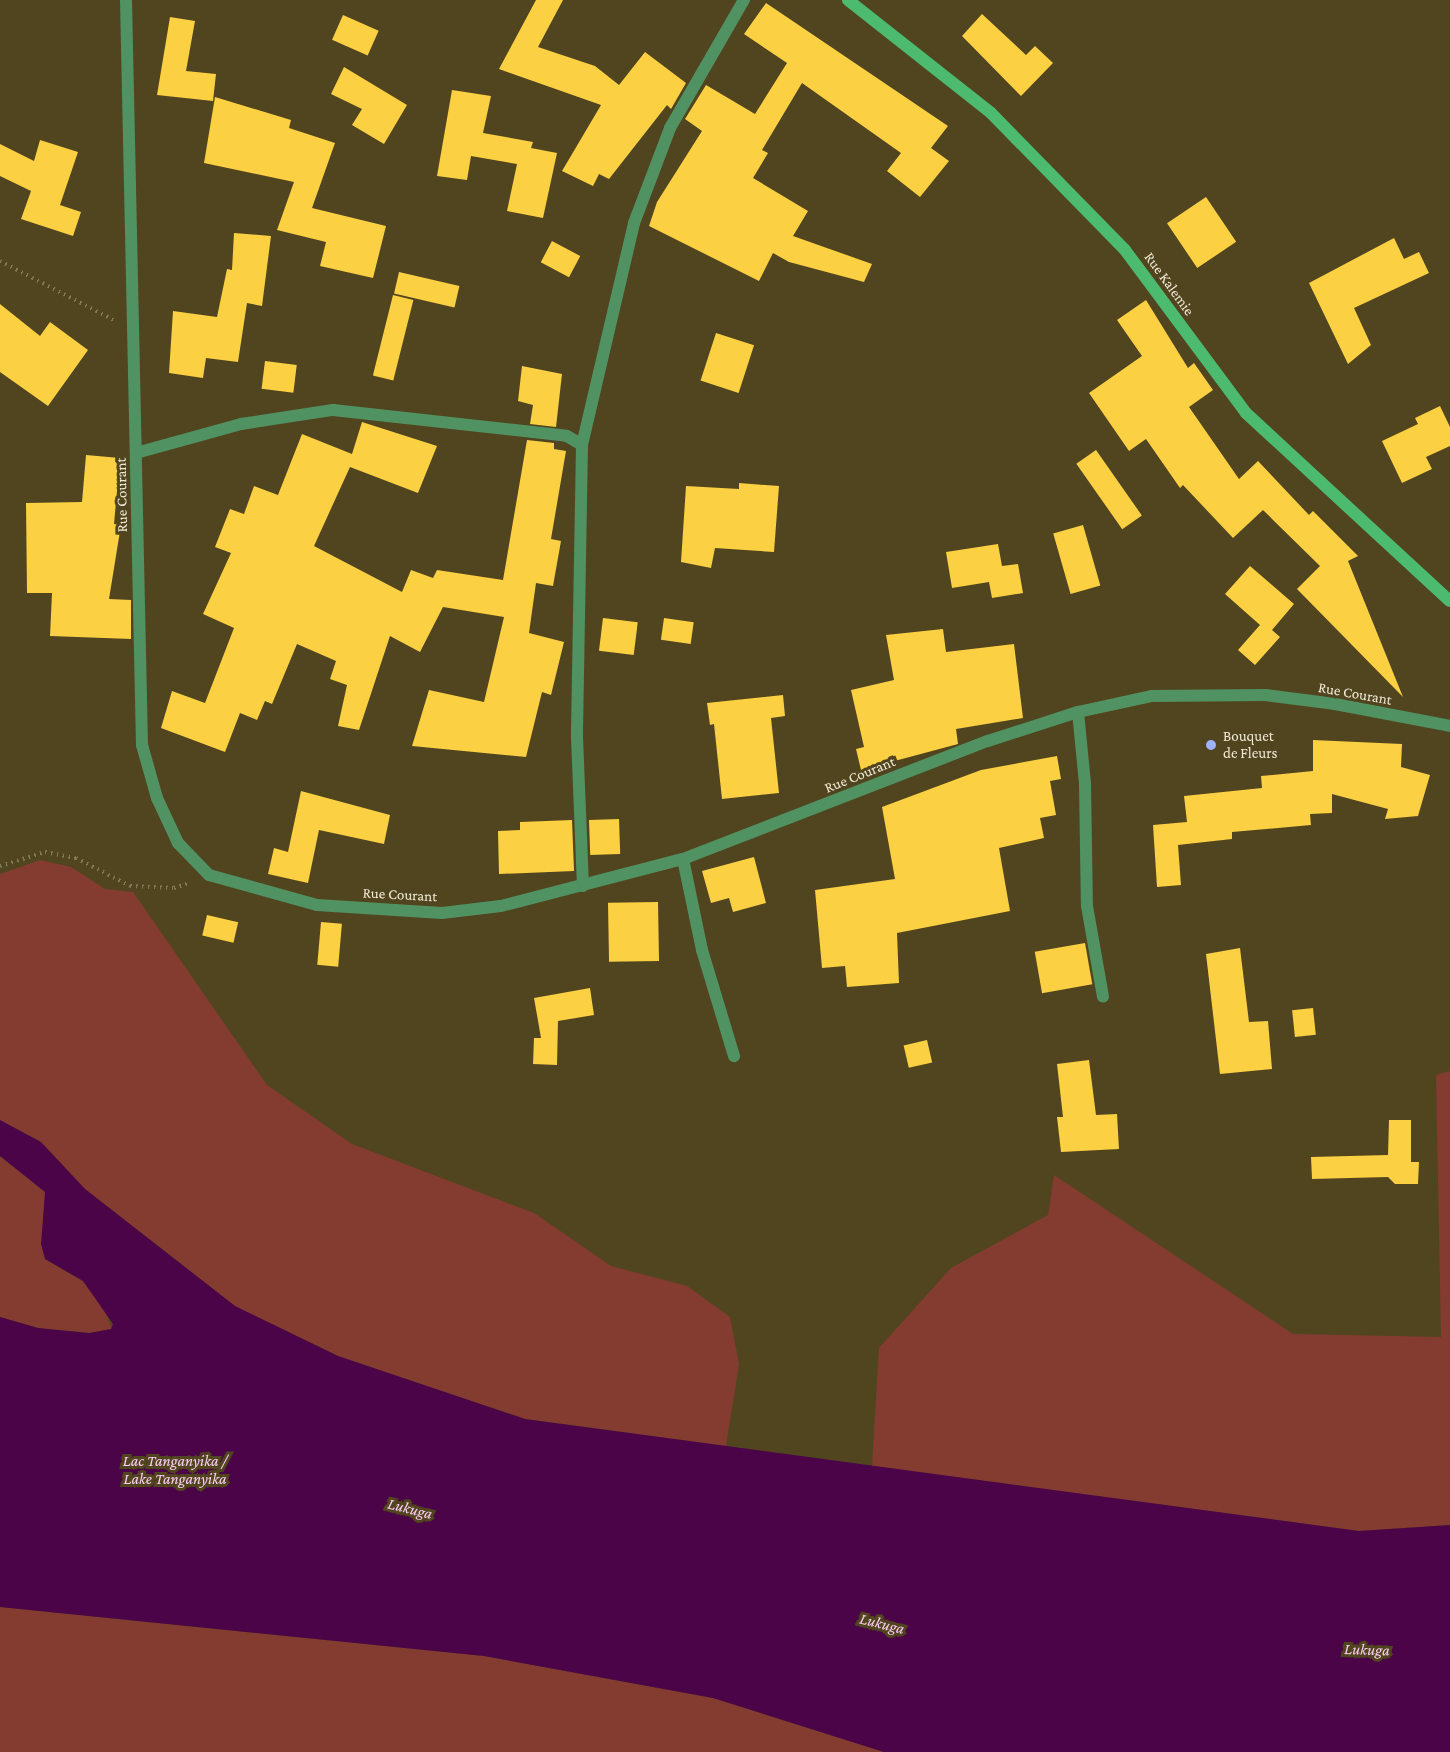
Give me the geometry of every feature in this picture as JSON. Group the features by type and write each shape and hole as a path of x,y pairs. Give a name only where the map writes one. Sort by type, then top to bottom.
{"street":[{"name":"Rue Courant","path":"126,0 142,745 157,798 178,843 209,875 317,905 442,913 501,906 683,859 988,741 1078,712 1152,696 1209,692 1335,704 1450,726"},
{"path":"584,886 577,737 582,445 634,223 670,128 744,0"},
{"name":"Rue Kalemie","path":"848,0 991,113 1125,250 1246,413 1450,601"},
{"path":"136,453 241,424 333,410 567,436 582,445"},
{"path":"1078,712 1085,784 1087,906 1103,997"},
{"path":"683,859 702,950 734,1056"}],"path":[{"path":"0,261 134,331"},
{"path":"0,866 45,852 76,858 130,886 174,888 209,875"}],"shaded area":[{"path":"40,860 71,867 105,889 133,892 267,1085 352,1144 534,1213 611,1266 687,1286 730,1317 739,1364 726,1446 525,1419 338,1356 235,1306 85,1189 41,1142 0,1120 0,874"},
{"path":"1450,1071 1450,1525 1359,1531 872,1466 879,1348 951,1268 1048,1215 1054,1175 1293,1334 1441,1337 1436,1075"},
{"path":"0,1156 45,1192 45,1259 83,1281 103,1306 112,1329 89,1333 38,1328 0,1317"},
{"path":"0,1607 484,1656 713,1698 884,1752 0,1752"}],"water":[{"path":"0,1120 41,1142 85,1189 235,1306 338,1356 525,1419 1359,1531 1450,1525 1450,1752 884,1752 713,1698 484,1656 0,1607 0,1317 38,1328 89,1333 111,1329 113,1324 83,1281 45,1259 41,1244 45,1192 0,1156"}],"building":[{"path":"536,0 563,0 538,47 595,66 619,85 645,52 686,83 671,109 667,105 609,179 599,174 593,186 562,171 601,105 499,69"},
{"path":"766,3 948,126 931,148 949,161 920,197 887,171 901,153 802,83 762,150 768,153 753,178 808,211 793,236 872,264 864,282 789,262 773,253 759,281 649,226 657,202 702,131 685,119 706,85 755,114 787,63 744,34"},
{"path":"982,14 1026,55 1035,46 1053,63 1021,96 962,36"},
{"path":"343,15 379,31 368,56 332,40"},
{"path":"170,17 195,21 186,71 216,74 213,101 157,95"},
{"path":"344,67 407,105 384,144 352,125 362,109 331,94"},
{"path":"452,90 491,96 483,133 533,142 531,148 557,153 543,218 507,211 517,164 471,156 467,180 437,176"},
{"path":"215,97 291,120 289,128 335,143 312,208 386,226 373,278 320,266 326,242 277,230 294,182 204,163"},
{"path":"40,140 78,152 60,205 81,212 73,236 21,219 31,191 0,176 0,144 34,161"},
{"path":"1206,197 1236,242 1197,268 1167,223"},
{"path":"234,233 271,236 262,306 247,303 238,362 206,358 203,378 169,373 173,311 217,317 227,269 232,270"},
{"path":"1394,238 1404,259 1419,252 1429,273 1354,308 1371,345 1348,364 1309,283"},
{"path":"552,241 580,256 569,277 541,262"},
{"path":"399,272 459,286 454,307 394,293"},
{"path":"393,295 413,300 393,381 373,376"},
{"path":"1146,300 1188,368 1194,363 1213,390 1189,407 1239,479 1258,461 1309,515 1313,511 1358,556 1348,561 1403,697 1297,589 1320,566 1263,510 1233,538 1183,485 1180,488 1146,439 1129,451 1089,393 1142,356 1117,320"},
{"path":"0,304 40,336 50,322 88,350 48,406 0,372"},
{"path":"716,333 754,345 739,393 701,381"},
{"path":"265,361 297,365 293,393 262,389"},
{"path":"522,366 562,374 556,427 530,424 533,405 518,401"},
{"path":"1440,406 1450,427 1450,446 1426,457 1432,469 1402,483 1382,441 1418,424 1415,418"},
{"path":"362,422 437,446 418,493 350,467 314,546 402,592 411,570 433,578 437,570 503,580 527,440 554,443 554,449 566,451 551,539 561,541 553,586 536,583 529,633 564,642 551,695 542,692 526,757 412,746 429,690 484,702 504,617 443,607 420,652 390,636 359,730 338,726 347,685 330,679 336,661 297,644 272,704 265,701 257,720 240,713 225,752 161,728 172,691 205,703 234,628 203,614 231,553 215,547 230,509 244,514 254,486 278,495 302,434 352,454"},
{"path":"1096,450 1142,516 1122,529 1076,464"},
{"path":"86,455 120,458 114,524 121,525 109,599 131,600 131,639 50,636 52,593 27,593 26,503 82,502"},
{"path":"739,483 779,486 774,552 715,548 711,568 681,562 686,486 739,489"},
{"path":"1083,525 1100,586 1071,594 1053,534"},
{"path":"998,544 1002,566 1018,564 1023,593 992,598 989,582 952,588 946,552"},
{"path":"1250,566 1294,604 1272,630 1280,637 1255,665 1238,650 1260,625 1225,594"},
{"path":"603,618 638,622 634,655 599,651"},
{"path":"664,618 694,622 691,644 661,640"},
{"path":"943,629 946,652 1014,644 1023,718 956,729 958,744 861,770 856,749 864,747 851,690 894,680 886,635"},
{"path":"783,695 785,716 771,718 779,793 722,799 714,724 710,725 707,703"},
{"path":"1313,740 1402,744 1401,767 1430,775 1418,816 1385,819 1388,809 1332,794 1332,813 1310,814 1311,825 1232,832 1232,839 1178,845 1181,885 1157,887 1153,825 1187,822 1184,796 1262,788 1261,776 1313,771"},
{"path":"1057,756 1061,779 1050,781 1056,815 1040,818 1044,838 999,848 1010,911 897,933 899,983 847,987 845,966 822,968 815,890 895,879 882,807 981,770"},
{"path":"301,791 390,815 384,844 319,830 308,883 268,874 274,848 288,852"},
{"path":"619,819 620,854 590,855 589,820"},
{"path":"572,820 574,871 499,874 498,831 520,830 520,822"},
{"path":"754,857 766,903 733,912 729,898 711,903 702,871"},
{"path":"658,902 659,961 609,962 608,903"},
{"path":"207,915 238,922 233,943 202,935"},
{"path":"321,922 342,924 338,967 317,965"},
{"path":"1085,943 1092,984 1042,993 1035,952"},
{"path":"1240,948 1249,1022 1268,1021 1272,1069 1220,1074 1206,954"},
{"path":"590,988 594,1015 558,1021 557,1065 533,1064 534,1038 541,1038 534,998"},
{"path":"1313,1008 1316,1035 1295,1037 1292,1010"},
{"path":"927,1040 932,1062 909,1068 904,1045"},
{"path":"1089,1060 1096,1115 1117,1114 1119,1149 1061,1152 1057,1117 1063,1117 1057,1064"},
{"path":"1389,1120 1411,1120 1411,1162 1419,1162 1418,1184 1395,1184 1388,1177 1312,1179 1311,1157 1388,1155"}],"place":[{"name":"Bouquet de Fleurs","path":"1211,745"}],"water label":[{"name":"Lac Tanganyika / Lake Tanganyika","path":"175,1470"},
{"name":"Lukuga","path":"410,1509"},
{"name":"Lukuga","path":"882,1624"},
{"name":"Lukuga","path":"1367,1650"}]}
